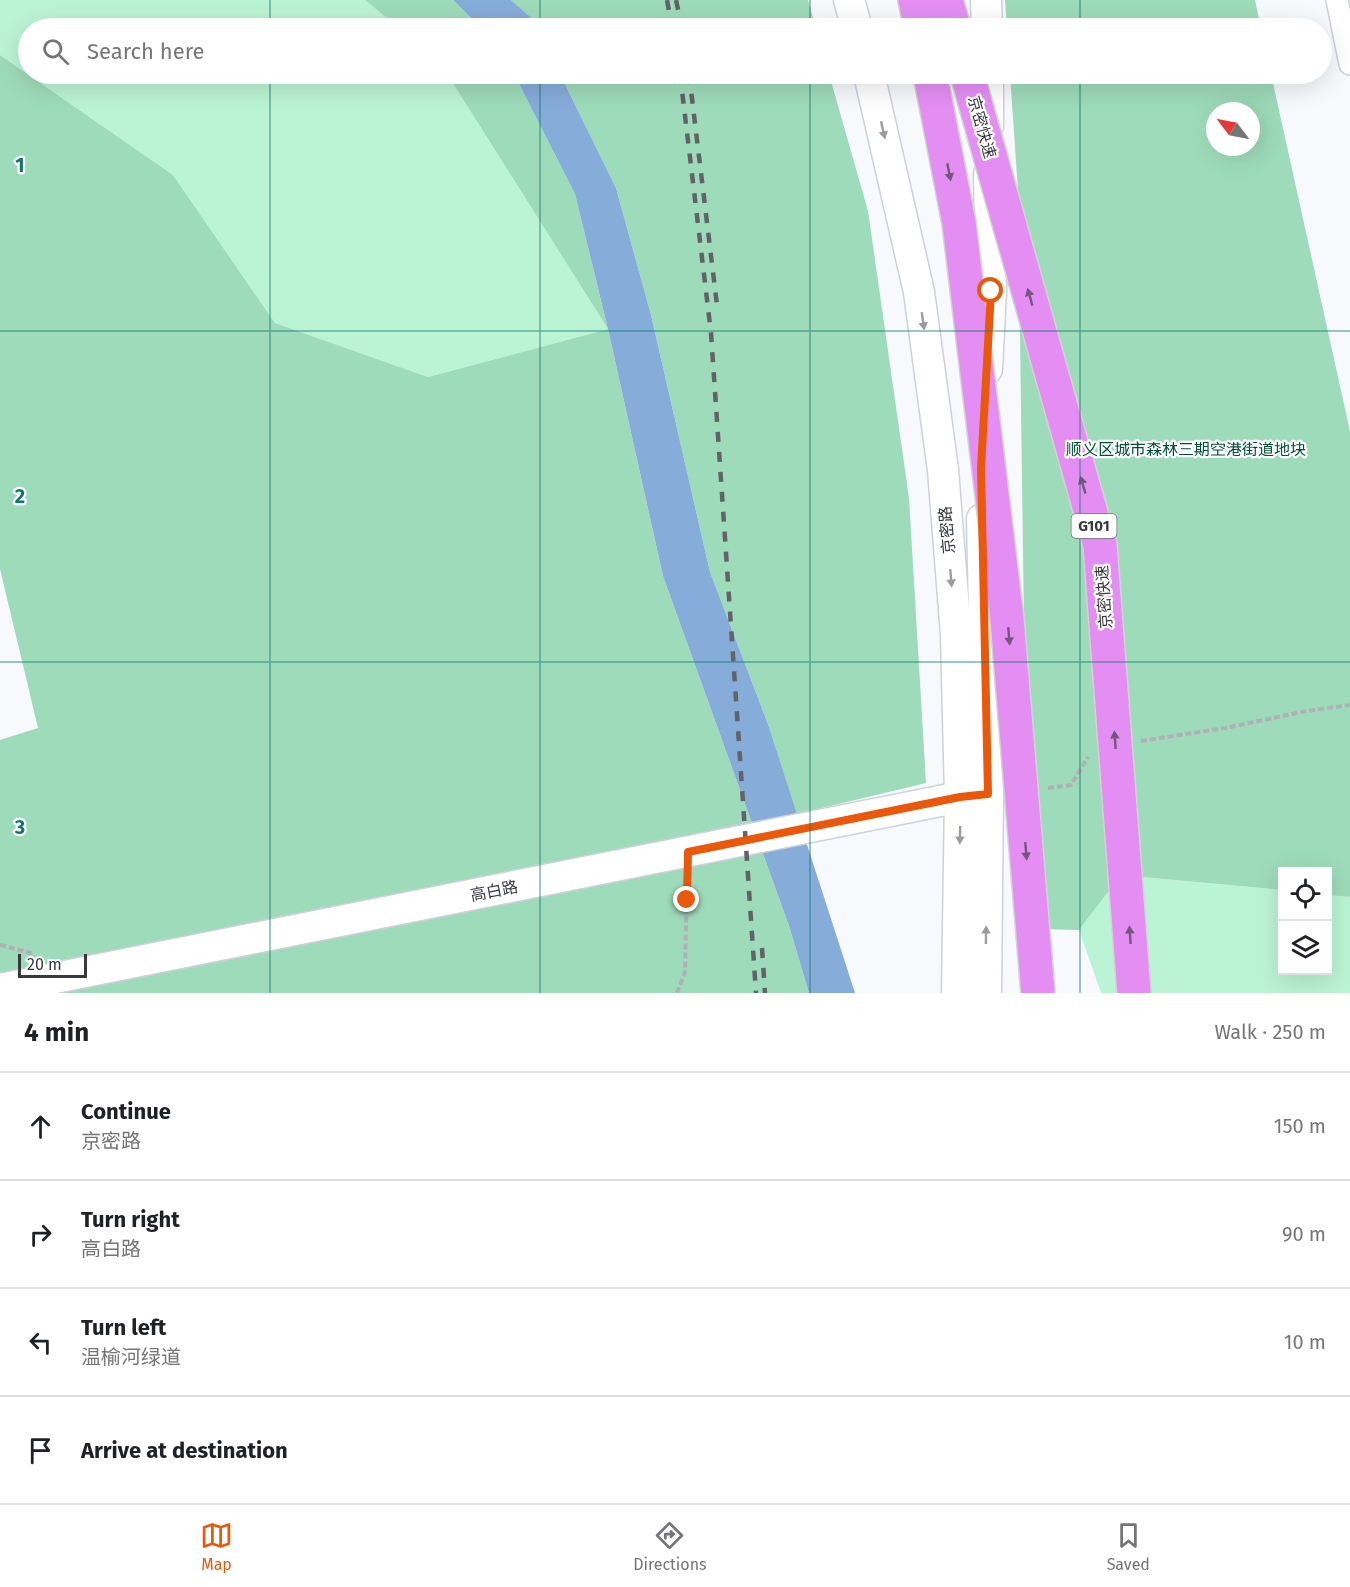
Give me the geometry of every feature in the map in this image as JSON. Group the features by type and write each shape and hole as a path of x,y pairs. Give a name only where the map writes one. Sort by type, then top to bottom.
{"highway":[{"path":"915,0 919,18"},
{"path":"946,0 951,18"},
{"path":"932,84 959,223 1006,607 1038,993"},
{"name":"京密快速","path":"970,84 1100,545 1134,993"}],"main road":[{"path":"849,0 854,18"},
{"path":"986,0 987,18"},
{"name":"京密路","path":"871,84 919,292 943,470 956,635 974,796 986,993"},
{"name":"京密路","path":"957,993 974,796 981,468 991,291 988,84"},
{"name":"高白路","path":"0,989 974,796"}],"street":[{"path":"1337,0 1350,64"}],"path":[{"path":"1137,742 1350,705"},
{"path":"1047,788 1071,785 1093,748"},
{"path":"677,993 685,972 688,852"}],"green space":[{"path":"0,0 365,0 387,18 18,18 18,67 0,55"},
{"path":"365,0 453,0 471,18 387,18"},
{"path":"511,0 808,0 813,18 532,18"},
{"path":"1005,0 1255,0 1259,18 1006,18"},
{"path":"0,55 18,67 18,84 42,84 173,175 275,323 428,377 608,329 663,576 789,926 809,993 0,993 0,740 38,728 0,569"},
{"path":"42,84 453,84 608,329 428,377 275,323 173,175"},
{"path":"453,84 519,84 575,194 608,329"},
{"path":"565,84 832,84 868,211 909,498 926,783 797,814 769,727 710,572 651,315 616,188"},
{"name":"顺义区城市森林三期空港街道地块","path":"1011,84 1273,84 1350,431 1350,897 1332,895 1332,867 1278,867 1278,890 1121,875 1079,930 1041,929 1024,625 1018,191"},
{"path":"1121,875 1278,890 1278,975 1332,975 1332,895 1350,897 1350,993 1101,993 1079,930"}],"water":[{"path":"453,0 511,0 532,18 471,18"},
{"path":"519,84 565,84 616,188 651,315 710,572 769,727 855,993 809,993 789,926 663,576 608,329 575,194"}],"railway":[{"path":"667,0 670,18"},
{"path":"676,0 680,18"},
{"path":"681,84 711,333 756,993"},
{"path":"690,84 717,305"},
{"path":"762,948 765,993"}],"route":[{"path":"687,900 688,852 960,797 988,794 981,468 991,291"}]}
